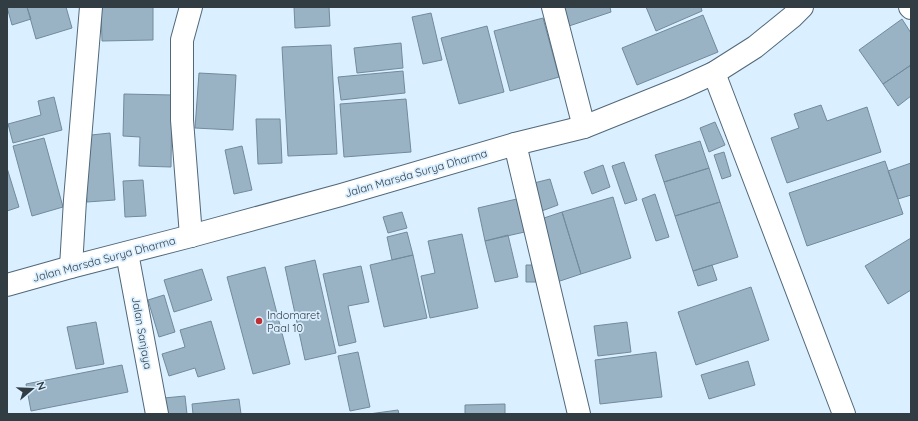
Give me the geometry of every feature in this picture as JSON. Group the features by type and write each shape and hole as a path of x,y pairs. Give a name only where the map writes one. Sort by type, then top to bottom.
{"main road":[{"path":"71,267 91,7"},
{"path":"191,7 182,40 182,120 191,236"},
{"path":"553,7 584,126"},
{"name":"Jalan Marsda Surya Dharma","path":"7,285 341,195 515,144 584,126 681,88 714,73 755,47 802,7"},
{"path":"714,73 844,414"},
{"path":"515,144 579,414"},
{"name":"Jalan Sanjaya","path":"127,252 156,414"}],"building":[{"path":"7,7 27,7 31,19 12,25"},
{"path":"27,7 66,7 72,28 36,39"},
{"path":"101,7 153,7 153,40 102,41"},
{"path":"294,7 329,7 330,26 295,28"},
{"path":"559,7 610,7 611,12 566,27"},
{"path":"646,7 701,7 702,11 656,31"},
{"path":"431,13 442,60 423,64 412,17"},
{"path":"703,15 718,52 637,85 622,48"},
{"path":"543,18 559,77 510,91 494,31"},
{"path":"902,19 911,33 911,65 883,84 859,50"},
{"path":"487,26 504,92 459,104 441,38"},
{"path":"401,43 403,68 357,73 354,48"},
{"path":"331,45 337,154 288,156 282,47"},
{"path":"911,65 911,96 898,106 883,84"},
{"path":"403,71 405,93 341,100 338,77"},
{"path":"199,73 236,75 233,130 195,128"},
{"path":"124,94 172,95 171,167 139,166 140,137 123,136"},
{"path":"54,97 62,130 13,143 8,124 41,115 38,101"},
{"path":"406,99 411,152 344,157 340,104"},
{"path":"821,105 827,121 867,107 881,152 787,183 771,138 799,128 794,114"},
{"path":"256,119 280,119 282,163 258,164"},
{"path":"715,122 725,145 709,152 700,128"},
{"path":"110,133 115,200 87,202 82,136"},
{"path":"44,138 63,207 32,216 13,146"},
{"path":"700,141 709,168 664,182 655,155"},
{"path":"242,146 252,190 234,194 225,150"},
{"path":"724,152 731,176 722,179 714,155"},
{"path":"885,161 903,214 807,246 789,193"},
{"path":"624,162 637,200 625,204 612,166"},
{"path":"911,163 911,195 898,199 888,171"},
{"path":"603,165 610,187 592,194 584,172"},
{"path":"7,168 19,207 7,211"},
{"path":"709,168 720,202 675,216 664,182"},
{"path":"550,179 558,205 539,212 530,184"},
{"path":"143,180 146,216 125,217 123,181"},
{"path":"655,194 669,237 656,241 642,199"},
{"path":"613,197 631,258 581,274 562,212"},
{"path":"521,198 529,231 485,241 478,208"},
{"path":"720,202 738,257 693,271 675,216"},
{"path":"402,212 407,228 388,233 383,217"},
{"path":"562,212 581,274 557,282 538,220"},
{"path":"407,232 413,255 392,260 387,237"},
{"path":"462,234 478,308 430,318 421,276 435,273 428,241"},
{"path":"508,235 518,277 495,282 485,241"},
{"path":"911,238 911,290 888,304 865,266"},
{"path":"413,255 427,318 384,327 370,265"},
{"path":"315,260 336,353 305,360 285,267"},
{"path":"526,265 538,265 538,282 526,282"},
{"path":"712,265 717,280 698,286 693,271"},
{"path":"361,266 369,302 348,306 356,342 339,346 323,274"},
{"name":"Indomaret Paal 10","path":"265,267 290,364 253,374 227,277"},
{"path":"202,269 212,300 174,312 164,280"},
{"path":"751,287 769,340 696,365 678,312"},
{"path":"164,295 175,332 159,337 148,300"},
{"path":"211,321 225,369 198,377 195,368 169,376 162,354 185,347 180,330"},
{"path":"96,322 104,364 76,369 67,327"},
{"path":"627,322 631,352 598,356 594,326"},
{"path":"358,352 370,407 350,411 338,356"},
{"path":"656,352 662,397 600,404 595,360"},
{"path":"748,361 755,385 709,399 701,375"},
{"path":"122,365 128,392 31,411 26,384"},
{"path":"185,396 187,414 166,414 164,398"},
{"path":"239,399 241,414 193,414 192,404"},
{"path":"505,404 505,414 465,414 465,405"},
{"path":"398,410 399,414 369,414"}],"place":[{"name":"Indomaret Paal 10","path":"259,321"}]}
